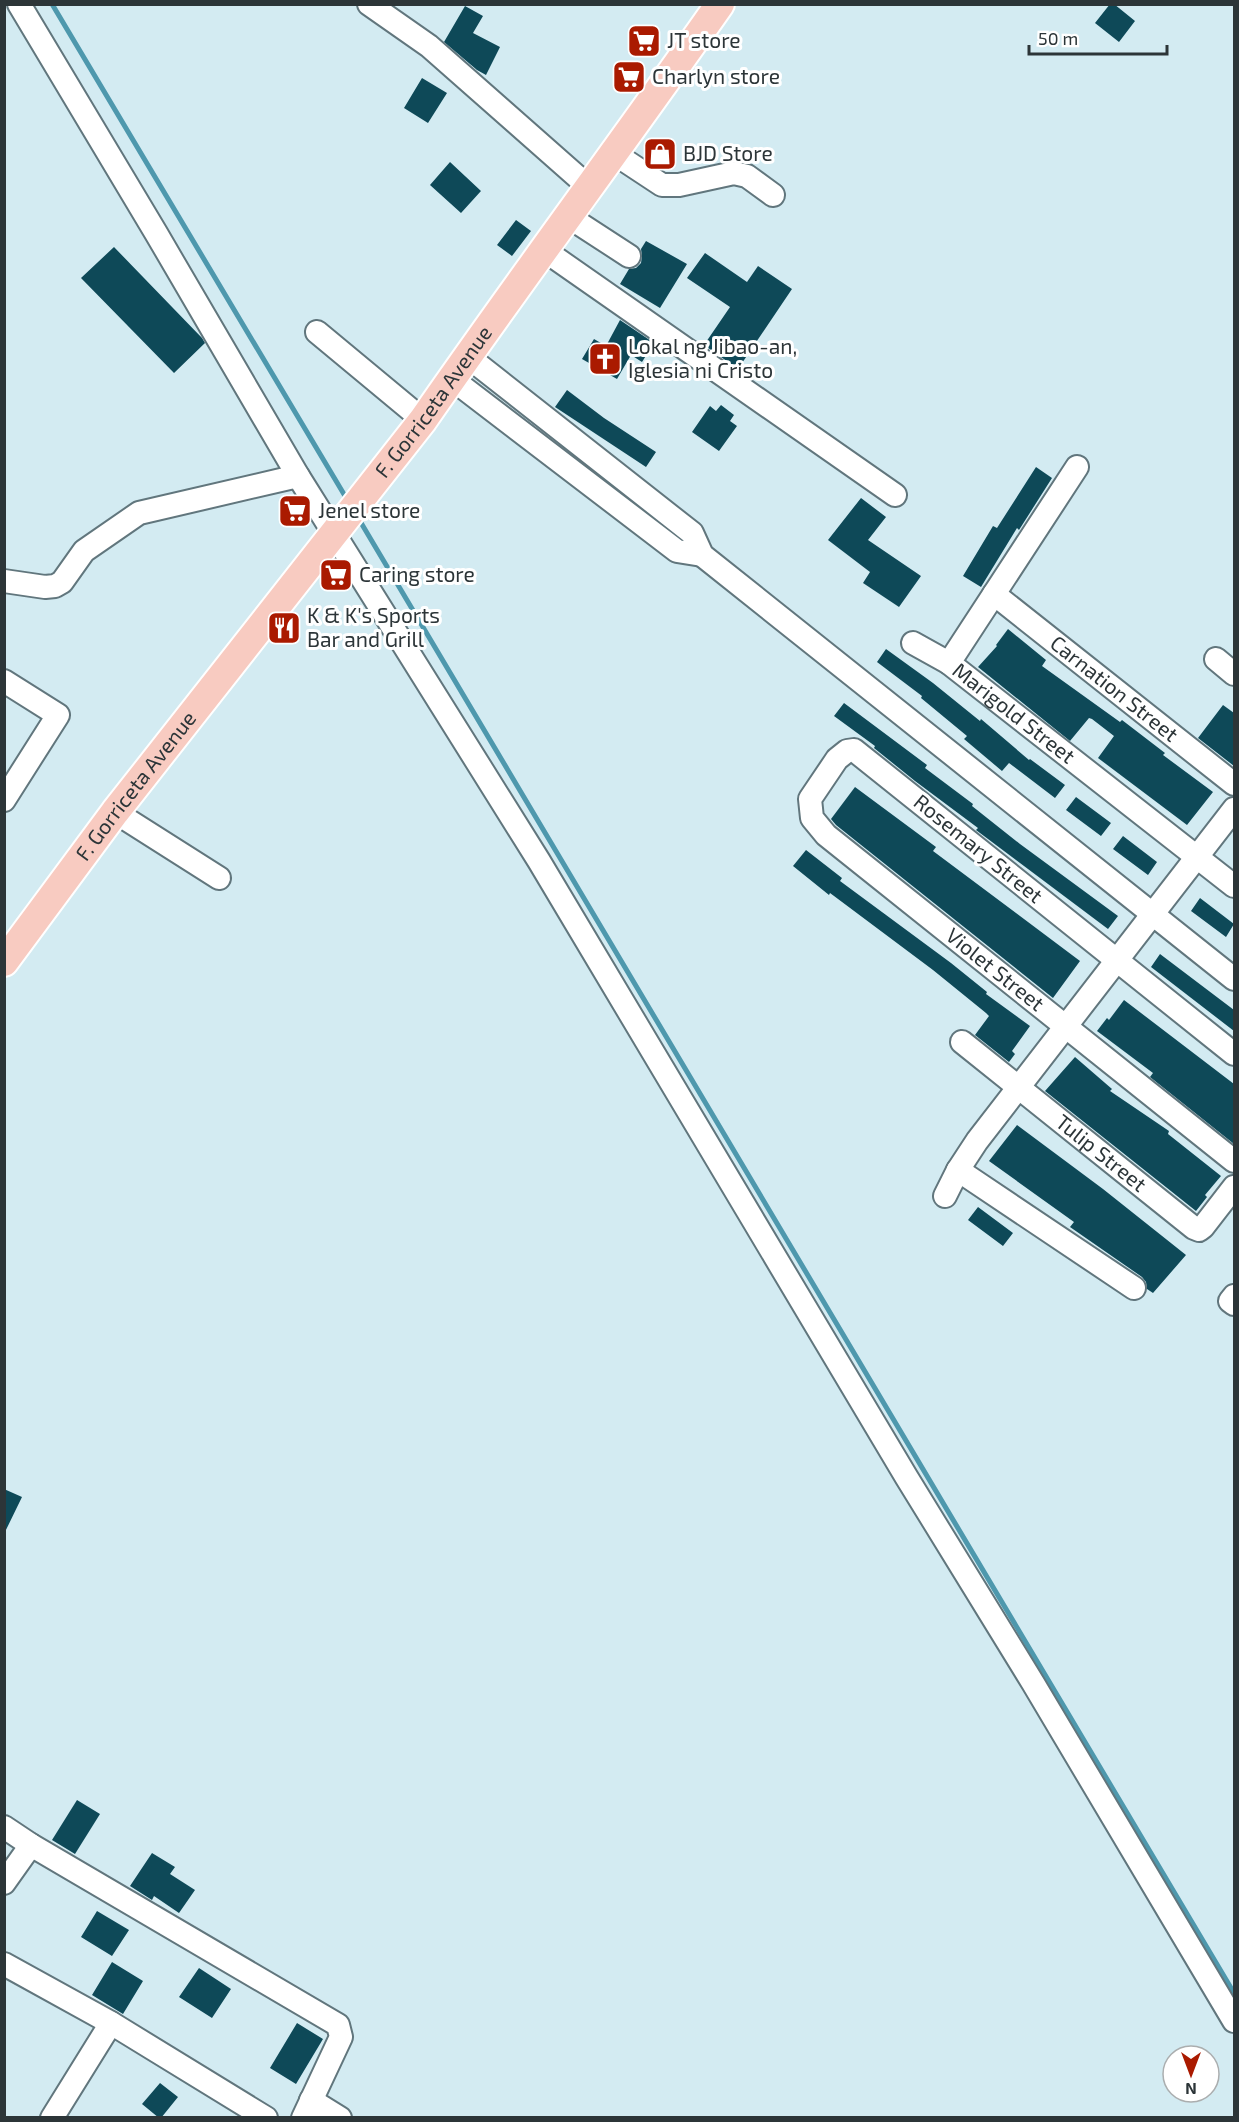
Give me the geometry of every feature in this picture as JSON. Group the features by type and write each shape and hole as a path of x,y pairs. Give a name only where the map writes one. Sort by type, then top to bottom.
{"main road":[{"name":"F. Gorriceta Avenue","path":"4,962 115,812 423,420 720,4"}],"street":[{"path":"19,4 298,476 539,861 1234,2021"},
{"path":"369,4 429,46 590,188"},
{"path":"615,154 662,184 679,185 734,173 747,176 773,195"},
{"path":"569,216 629,256"},
{"path":"544,250 895,495"},
{"path":"317,332 423,420"},
{"path":"459,367 692,533 702,555 1234,979"},
{"name":"Marigold Street","path":"1077,467 949,663 1234,886"},
{"path":"4,581 45,587 55,586 62,582 84,551 139,513 298,476"},
{"name":"Carnation Street","path":"994,594 1234,784"},
{"path":"913,643 949,663"},
{"path":"1216,659 1234,674"},
{"path":"4,681 58,715 4,800"},
{"name":"Rosemary Street","path":"837,759 847,751 854,750 1118,960"},
{"name":"Violet Street","path":"837,759 810,799 811,814 826,835 1234,1161"},
{"path":"945,1196 958,1170 977,1141 1234,809"},
{"path":"115,812 219,878"},
{"path":"1118,960 1234,1054"},
{"name":"Tulip Street","path":"962,1042 1194,1228 1199,1230 1203,1227 1234,1187"},
{"path":"958,1170 1134,1288"},
{"path":"1234,1296 1230,1301 1234,1304"},
{"path":"4,1827 338,2025 341,2037 307,2109 340,2118"},
{"path":"4,1883 31,1845"},
{"path":"4,1964 111,2023 266,2118"},
{"path":"63,2114 111,2023"}],"building":[{"path":"1110,4 1114,4 1135,21 1119,42 1095,23"},
{"path":"465,6 483,16 473,33 500,47 486,75 444,42"},
{"path":"422,78 447,93 428,123 404,108"},
{"path":"450,162 481,191 461,213 430,185"},
{"path":"516,220 531,231 512,256 497,245"},
{"path":"646,241 687,264 660,308 620,284 629,269 636,268 641,263 641,249"},
{"path":"114,247 205,343 174,373 81,278"},
{"path":"705,253 747,282 758,266 792,289 738,369 704,345 730,307 687,278"},
{"path":"620,320 654,343 642,362 631,355 617,379 582,359 594,339 606,346"},
{"path":"567,390 604,418 656,452 646,467 555,407"},
{"path":"721,405 734,415 730,421 737,426 719,451 692,432 710,406 716,411"},
{"path":"1036,467 1052,478 1019,530 1017,528 981,587 963,576 993,526 997,528"},
{"path":"861,498 886,517 868,540 921,576 899,607 863,583 870,572 828,540"},
{"path":"1008,629 1046,660 1042,666 1120,722 1122,720 1165,753 1163,755 1213,792 1187,825 1098,758 1114,736 1092,719 1089,718 1070,741 978,667 997,646"},
{"path":"886,649 980,721 981,719 1029,760 1065,785 1055,798 1009,763 1002,771 964,739 967,736 921,698 922,696 877,662"},
{"path":"844,703 927,765 925,768 973,804 972,806 1020,844 1118,916 1108,929 976,830 978,828 834,716"},
{"path":"1223,705 1234,713 1234,766 1198,738"},
{"path":"855,787 936,847 933,851 1080,961 1053,998 836,825 831,819"},
{"path":"1076,797 1111,823 1101,836 1066,810"},
{"path":"1123,836 1157,862 1148,875 1113,849"},
{"path":"806,850 842,878 840,881 951,963 987,992 986,994 1030,1026 1012,1051 1015,1054 1009,1062 975,1035 989,1016 986,1013 933,970 830,893 829,895 793,866"},
{"path":"1200,898 1234,924 1226,937 1191,911"},
{"path":"1160,954 1234,1010 1234,1031 1151,967"},
{"path":"1124,1000 1234,1084 1234,1144 1150,1077 1153,1073 1097,1031 1107,1018 1109,1020"},
{"path":"1075,1057 1112,1089 1110,1091 1169,1131 1168,1134 1221,1176 1205,1195 1207,1197 1196,1211 1045,1091"},
{"path":"1017,1125 1186,1255 1153,1293 1147,1289 1142,1277 1070,1227 1074,1222 989,1161"},
{"path":"978,1207 1013,1233 1003,1246 968,1220"},
{"path":"4,1489 22,1497 4,1534"},
{"path":"77,1800 100,1814 75,1854 52,1840"},
{"path":"152,1853 175,1867 170,1874 195,1890 179,1913 154,1896 152,1900 130,1886"},
{"path":"97,1911 129,1930 112,1956 81,1937"},
{"path":"112,1962 143,1981 123,2014 92,1995"},
{"path":"199,1968 231,1989 212,2018 179,1997"},
{"path":"297,2023 323,2039 296,2084 270,2068"},
{"path":"160,2083 178,2097 159,2118 142,2104"}],"waterway":[{"path":"52,4 348,501"},
{"path":"357,516 1234,1993"}],"place":[{"name":"JT store","path":"644,41"},
{"name":"Charlyn store","path":"629,77"},
{"name":"BJD Store","path":"660,154"},
{"name":"Lokal ng Jibao-an, Iglesia ni Cristo","path":"605,359"},
{"name":"Jenel store","path":"295,511"},
{"name":"Caring store","path":"336,575"},
{"name":"K & K's Sports Bar and Grill","path":"284,628"}]}
